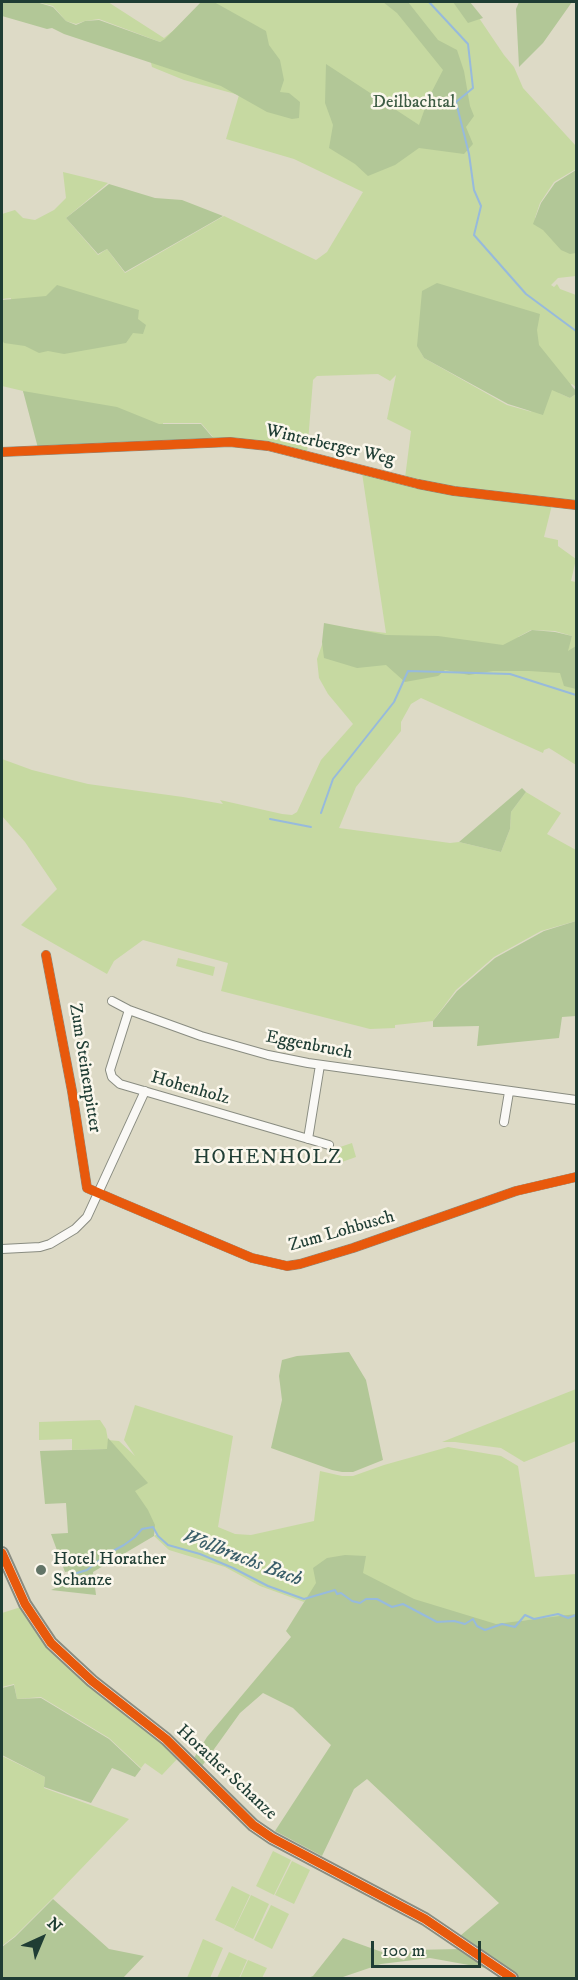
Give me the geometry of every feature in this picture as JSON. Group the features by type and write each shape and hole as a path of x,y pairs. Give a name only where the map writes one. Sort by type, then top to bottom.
{"main road":[{"name":"Horather Schanze","path":"2,1553 25,1604 51,1643 92,1682 166,1739 253,1825 272,1838 425,1919 512,1978"}],"street":[{"name":"Winterberger Weg","path":"2,452 230,442 268,446 454,491 576,505"},
{"name":"Zum Steinenpitter","path":"46,955 72,1091 87,1188"},
{"name":"Eggenbruch","path":"112,1001 129,1010 226,1044 268,1055 320,1065 576,1100"},
{"name":"Hohenholz","path":"129,1010 110,1070 112,1077 120,1084 329,1145"},
{"path":"308,1139 320,1065"},
{"path":"2,1249 40,1247 62,1238 87,1217 145,1091"},
{"path":"504,1122 509,1092"},
{"name":"Zum Lohbusch","path":"87,1188 252,1258 287,1266 353,1248 516,1191 576,1177"}],"green space":[{"path":"2,2 36,2 53,7 66,21 76,25 85,21 99,20 160,42 201,2 214,2 266,31 269,45 280,60 284,80 280,92 289,93 300,102 299,118 292,119 267,112 221,86 52,28 47,29 2,16"},
{"name":"Deilbachtal","path":"37,2 108,2 164,38 209,2 464,2 479,18 514,67 523,88 576,146 576,169 554,182 540,203 535,218 576,253 576,276 558,278 551,285 554,287 557,284 560,289 576,295 576,387 572,384 559,393 570,398 576,394 576,502 456,488 405,478 411,431 387,419 396,375 390,381 378,374 317,376 313,380 307,454 261,442 43,447 23,391 2,386 2,340 6,343 11,298 2,299 2,214 15,210 23,218 35,220 54,210 66,198 63,172 108,183 66,218 98,255 107,249 125,273 224,216 316,260 327,252 363,192 294,159 226,139 239,95 184,80 152,67 150,59 162,41 99,19 76,24 66,21 53,6","holes":["420,349 532,412 507,405 424,358","201,423 213,437 163,424"]},
{"path":"383,2 408,2 438,40 457,50 474,116 466,127 473,144 464,154 419,148 395,165 368,176 355,164 329,148 333,125 325,103 326,64 419,125 429,97 443,70 397,13"},
{"path":"453,2 470,2 483,18 468,23"},
{"path":"519,2 572,2 543,43 519,67 516,9"},
{"path":"576,170 576,253 570,254 561,250 543,230 533,224 541,203 555,183"},
{"path":"109,184 155,198 182,200 223,216 125,272 107,249 98,254 66,218"},
{"path":"437,283 540,314 537,330 539,345 576,391 576,394 570,398 552,390 543,415 508,404 424,358 417,346 422,291"},
{"path":"57,285 139,310 138,319 146,325 143,334 133,333 126,343 64,354 48,351 39,353 25,346 4,343 2,340 2,300 46,296"},
{"path":"23,391 117,407 159,424 201,424 214,439 38,448"},
{"path":"362,473 552,505 544,537 558,540 558,546 576,559 571,581 576,582 576,765 549,748 543,753 421,698 411,704 401,722 401,731 356,787 339,828 450,843 459,842 501,852 510,829 511,812 526,792 561,813 547,834 576,850 576,921 541,931 494,957 456,990 433,1021 395,1025 395,1028 370,1029 221,991 228,963 143,940 114,961 107,974 21,925 57,889 25,842 2,816 2,759 32,770 88,784 223,804 220,800 292,815 297,812 321,760 353,724 328,694 319,678 317,659 324,639 346,628 386,633","holes":["531,630 555,631 572,636 571,639 518,637"]},
{"path":"324,623 386,635 438,636 503,645 532,630 572,636 568,651 576,646 576,689 564,686 560,673 529,671 493,671 469,675 445,670 438,676 405,682 386,665 357,668 324,658 322,642"},
{"path":"522,788 526,792 511,812 510,829 501,852 459,842"},
{"path":"576,921 576,1016 562,1017 559,1038 477,1046 479,1026 433,1027 433,1021 457,991 495,958 544,931"},
{"path":"178,958 215,967 213,976 176,966"},
{"path":"352,1143 356,1157 339,1163 334,1149"},
{"path":"349,1352 366,1380 383,1460 353,1472 342,1472 271,1448 282,1400 279,1376 282,1360 297,1356"},
{"path":"576,1389 576,1441 524,1462 501,1448 442,1442"},
{"path":"135,1405 233,1436 218,1527 235,1534 251,1535 314,1521 320,1471 353,1476 448,1447 501,1456 518,1466 535,1577 576,1574 576,1620 520,1621 514,1627 307,1597 304,1602 260,1586 225,1567 169,1550 154,1536 157,1534 105,1449 72,1450 72,1439 39,1440 39,1422 100,1420 106,1429 108,1440 119,1441 135,1456 124,1440"},
{"path":"108,1438 148,1483 135,1491 155,1525 154,1536 93,1572 96,1595 51,1590 65,1584 68,1588 76,1584 70,1571 65,1572 51,1534 68,1533 66,1503 45,1504 40,1451 107,1449"},
{"path":"345,1555 366,1556 363,1573 414,1599 496,1624 576,1614 576,1978 520,1978 460,1936 499,1903 367,1779 354,1789 322,1856 275,1831 331,1745 293,1708 263,1693 240,1713 202,1766 194,1758 207,1737 291,1637 286,1631 316,1583 313,1568 327,1558"},
{"path":"21,1607 32,1622 179,1757 162,1775 145,1763 141,1768 109,1738 41,1697 17,1699 14,1684 2,1687 2,1613"},
{"path":"14,1685 17,1699 41,1698 109,1739 141,1769 135,1777 112,1768 91,1803 44,1787 45,1777 2,1755 2,1688"},
{"path":"2,1756 45,1777 44,1788 129,1819 15,1936 2,1946"},
{"path":"273,1851 291,1860 274,1895 256,1886"},
{"path":"292,1861 310,1870 294,1904 275,1895"},
{"path":"232,1886 250,1895 234,1929 215,1920"},
{"path":"251,1895 269,1904 253,1939 234,1930"},
{"path":"53,1899 109,1949 144,1956 123,1978 2,1978 2,1947"},
{"path":"271,1905 289,1914 272,1949 254,1940"},
{"path":"343,1938 404,1960 412,1950 460,1949 491,1969 430,1958 381,1964 340,1978 308,1978 313,1976"},
{"path":"203,1939 223,1948 210,1978 187,1978"},
{"path":"229,1952 247,1960 239,1978 217,1978"},
{"path":"248,1960 267,1968 262,1978 240,1978"}],"waterway":[{"path":"429,2 468,44 473,88 456,102 469,154 474,190 481,206 474,235 526,294 576,331"},
{"path":"321,813 333,779 394,702 408,671 510,674 576,695"},
{"path":"270,819 311,827"},
{"name":"Wollbruchs Bach","path":"77,1573 87,1570 108,1551 111,1552 124,1545 142,1529 153,1527 158,1536 168,1545 200,1554 268,1586 304,1599 335,1590 337,1594 341,1593 352,1601 360,1603 366,1599 377,1599 392,1607 403,1604 437,1622 454,1621 465,1624 473,1619 477,1626 485,1630 502,1624 515,1627 525,1615 534,1619 558,1614 568,1618 576,1615"}],"cycle path":[{"path":"2,452 230,442 268,446 454,491 576,505"},
{"path":"46,955 72,1091 87,1188 252,1258 287,1266 300,1264 353,1248 516,1191 576,1177"},
{"path":"2,1553 25,1604 51,1643 92,1681 166,1739 253,1825 272,1838 425,1919 512,1978"}],"place":[{"name":"Hotel Horather Schanze","path":"41,1570"}],"district":[{"name":"HOHENHOLZ","path":"268,1159"}]}
